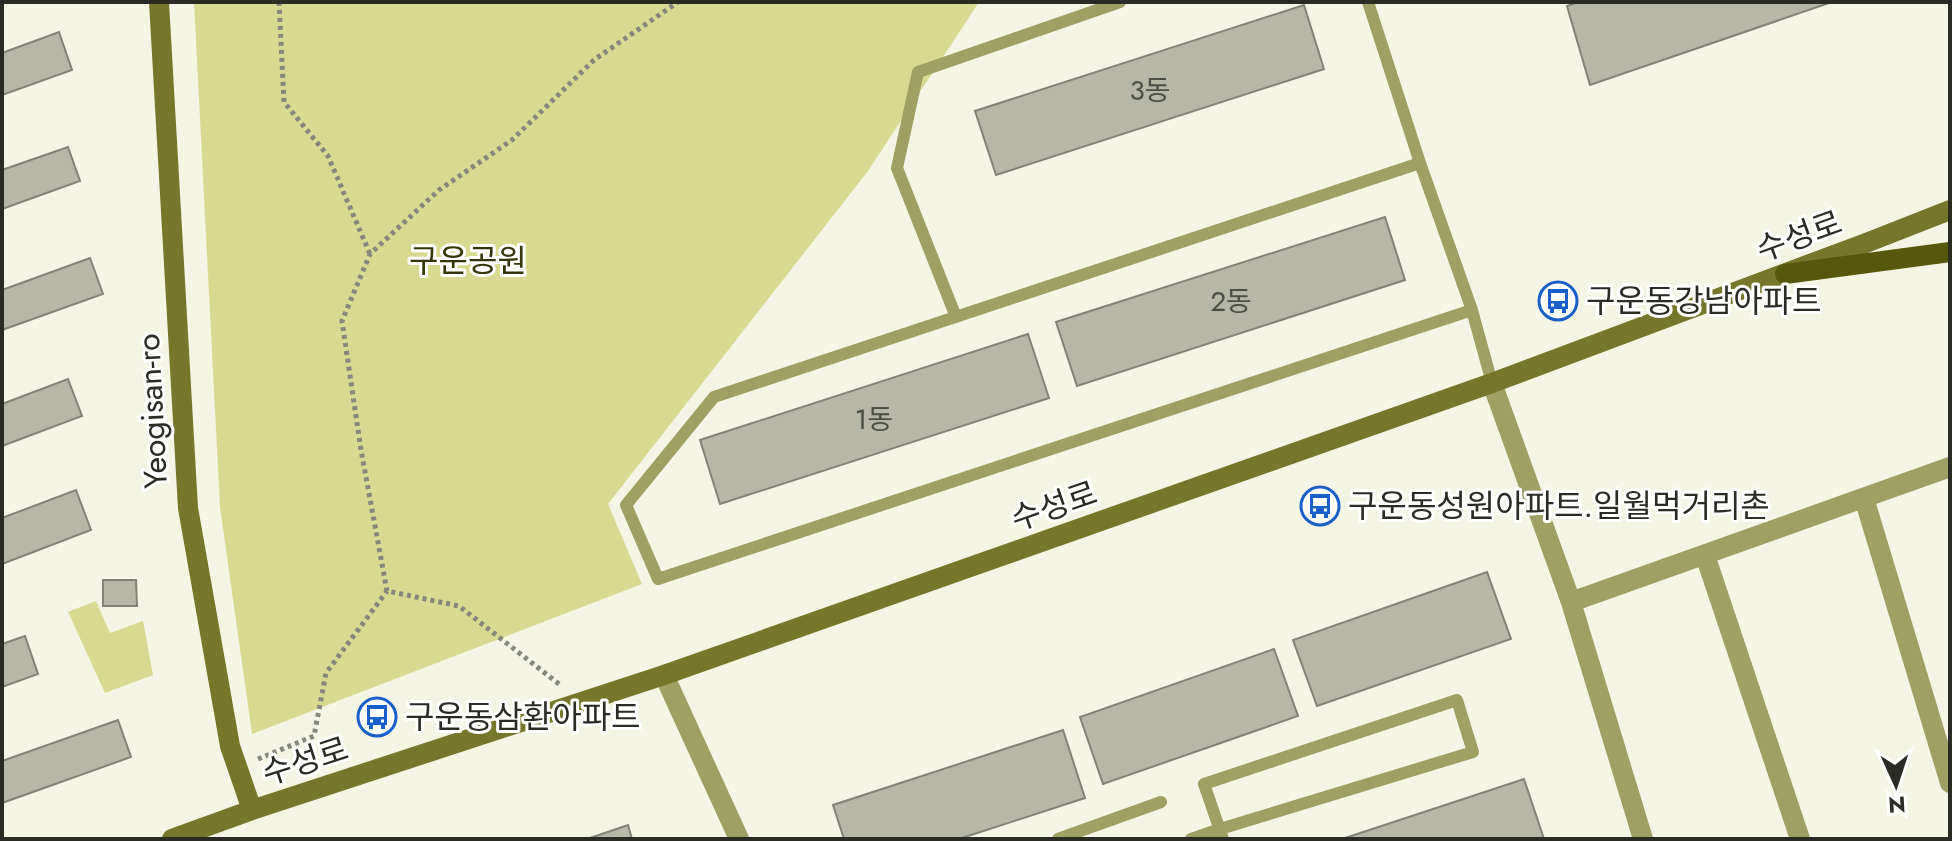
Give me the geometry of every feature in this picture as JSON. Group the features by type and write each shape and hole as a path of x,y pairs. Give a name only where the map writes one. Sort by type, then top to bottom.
{"main road":[{"path":"1785,274 1950,252"}],"street":[{"name":"Yeogisan-ro","path":"159,2 188,508 230,746 252,810"},
{"name":"수성로","path":"172,839 664,675 1492,383 1950,210"},
{"path":"1492,383 1571,602 1643,839"},
{"path":"1571,602 1950,467"},
{"path":"1864,498 1950,783"},
{"path":"1705,555 1800,839"},
{"path":"664,675 739,839"}],"lane":[{"path":"956,317 897,168 918,72 1120,2"},
{"path":"1368,2 1472,310 1492,383"},
{"path":"1420,163 714,397 626,505 658,579 1472,310"},
{"path":"1191,839 1222,834 1473,752 1457,700 1204,784 1222,834"},
{"path":"1058,839 1161,802"}],"path":[{"path":"279,2 284,102 328,156 370,254"},
{"path":"237,767 314,736 326,673 387,591 361,450 342,321 370,254 439,190 512,140 594,60 678,2"},
{"path":"387,591 459,606 582,702"}],"green space":[{"name":"구운공원","path":"194,2 979,2 868,171 608,504 642,584 252,734 220,507"},
{"path":"96,601 110,633 143,621 153,675 105,693 68,612"}],"building":[{"path":"1578,2 1832,2 1590,85 1567,6"},
{"path":"1304,5 1324,69 996,175 975,111"},
{"path":"59,32 72,70 2,95 2,53"},
{"path":"68,147 80,181 2,209 2,170"},
{"path":"1385,217 1405,280 1077,386 1056,322"},
{"path":"90,258 103,294 2,330 2,290"},
{"path":"1028,334 1049,398 720,504 700,440"},
{"path":"68,379 82,416 2,446 2,404"},
{"path":"76,490 91,530 2,564 2,518"},
{"path":"1487,572 1511,639 1317,706 1293,640"},
{"path":"103,580 136,580 137,606 103,606"},
{"path":"25,636 38,674 2,687 2,644"},
{"path":"1274,649 1298,716 1103,784 1080,717"},
{"path":"118,720 131,757 2,803 2,761"},
{"path":"1063,730 1085,798 959,839 844,839 833,805"},
{"path":"1524,779 1544,839 1342,839"},
{"path":"628,825 632,839 587,839"}],"place":[{"name":"구운동강남아파트","path":"1558,301"},
{"name":"구운동성원아파트.일월먹거리촌","path":"1320,506"},
{"name":"구운동삼환아파트","path":"377,717"}]}
